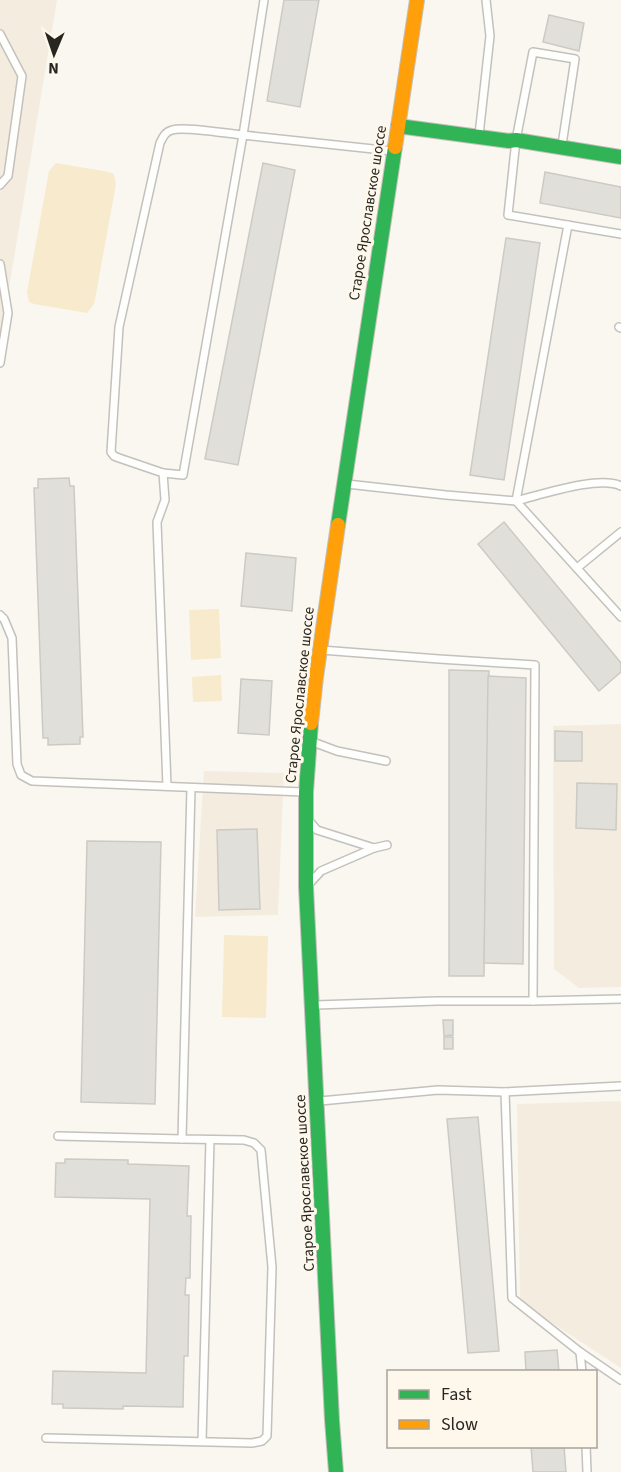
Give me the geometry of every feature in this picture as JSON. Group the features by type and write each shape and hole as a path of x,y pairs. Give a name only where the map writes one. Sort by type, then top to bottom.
{"main road":[{"name":"Старое Ярославское шоссе","path":"336,1472 306,887 306,792 311,720 320,650 417,0"},
{"path":"398,126 509,141 516,140 621,157"}],"lane":[{"path":"264,0 243,135 183,475 164,474 114,456 111,447 119,327 163,135 172,130 184,129 243,135 395,151"},
{"path":"479,137 490,36 486,0"},
{"path":"0,34 22,76 8,176 0,185"},
{"path":"562,148 575,59 533,51 516,140 508,215 621,234"},
{"path":"516,501 568,225"},
{"path":"0,264 8,313 0,363"},
{"path":"164,474 165,500 157,522 167,786"},
{"path":"345,483 516,501 584,484 614,483 621,486"},
{"path":"516,501 621,617"},
{"path":"577,568 621,532"},
{"path":"0,615 12,639 17,764 21,775 32,781 306,792"},
{"path":"320,650 439,660 535,664 533,1001"},
{"path":"310,741 336,751 386,761"},
{"path":"182,1139 191,788"},
{"path":"305,816 317,830 374,848"},
{"path":"306,887 321,871 374,848 387,845"},
{"path":"312,1005 621,999"},
{"path":"317,1102 438,1090 505,1092 621,1086"},
{"path":"505,1092 512,1298 580,1352 621,1380"},
{"path":"46,1438 252,1443 262,1441 267,1436 268,1428 272,1267 261,1150 255,1143 244,1140 58,1136"},
{"path":"202,1441 210,1140"},
{"path":"580,1352 582,1370"},
{"path":"586,1448 587,1472"}],"shaded area":[{"path":"0,0 57,0 0,342"},
{"path":"56,163 114,174 116,184 96,294 94,304 87,313 29,302 27,292 49,171"},
{"path":"219,609 221,658 191,660 189,610"},
{"path":"221,675 222,701 193,702 192,677"},
{"path":"620,724 621,987 579,988 554,969 553,726"},
{"path":"204,771 284,773 278,915 195,917"},
{"path":"224,935 268,936 266,1018 222,1017"},
{"path":"621,1101 621,1368 520,1302 517,1104"}],"building":[{"path":"284,0 319,0 300,107 267,101"},
{"path":"549,15 584,23 579,51 543,42"},
{"path":"263,163 295,170 238,465 205,459"},
{"path":"545,172 621,187 621,218 540,203"},
{"path":"506,238 540,243 504,480 470,475"},
{"path":"69,478 70,486 74,486 83,737 80,737 80,744 48,745 48,738 43,738 34,488 38,488 38,479"},
{"path":"504,522 621,663 621,672 599,691 478,544"},
{"path":"246,553 296,558 292,611 241,606"},
{"path":"449,670 489,671 484,976 449,976"},
{"path":"488,676 526,678 523,964 484,963"},
{"path":"241,679 272,681 269,735 238,733"},
{"path":"555,731 582,732 582,761 555,761"},
{"path":"577,783 617,784 616,830 576,828"},
{"path":"257,829 260,909 219,910 217,830"},
{"path":"87,841 161,842 155,1104 81,1102"},
{"path":"443,1020 453,1020 453,1035 444,1036"},
{"path":"444,1037 453,1037 453,1049 444,1049"},
{"path":"478,1117 499,1351 468,1353 447,1119"},
{"path":"65,1159 128,1160 128,1164 189,1166 187,1216 191,1216 190,1278 186,1278 185,1295 189,1295 188,1356 184,1356 183,1407 63,1408 63,1404 52,1404 53,1371 146,1373 150,1199 55,1197 56,1163 65,1163"},
{"path":"557,1350 559,1370 526,1370 525,1352"},
{"path":"531,1448 564,1448 566,1472 533,1472"}],"traffic: fast":[{"path":"398,126 509,141 516,140 621,157"},
{"path":"338,525 395,147"},
{"path":"311,723 306,792 306,887 336,1472"}],"traffic: slow":[{"path":"395,147 417,0"},
{"path":"311,723 338,525"}]}
